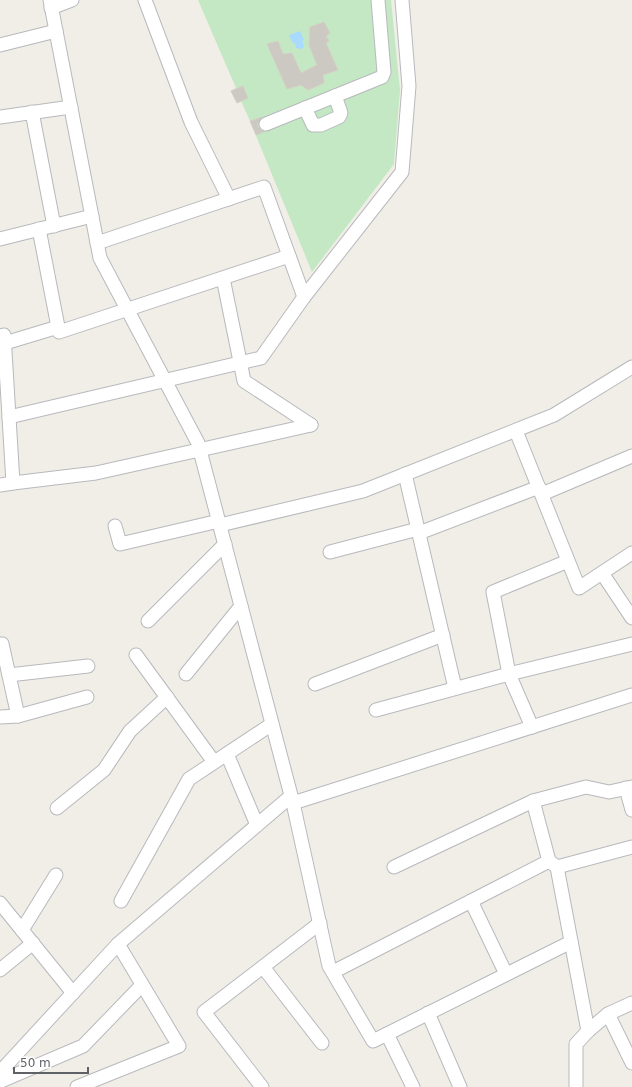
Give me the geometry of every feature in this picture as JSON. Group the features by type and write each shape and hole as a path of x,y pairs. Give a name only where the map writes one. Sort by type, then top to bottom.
{"street":[{"path":"72,0 50,4 100,258 198,443 292,800 330,966 333,972 373,1041 571,942"},
{"path":"145,0 191,122 229,199"},
{"path":"266,124 382,77 384,72 378,0"},
{"path":"6,422 165,380 261,358 304,297 402,172 409,86 402,0"},
{"path":"0,45 56,31"},
{"path":"305,108 313,125 321,125 339,118 341,113 334,96"},
{"path":"0,117 70,107"},
{"path":"32,112 54,226"},
{"path":"97,243 264,187 304,297"},
{"path":"0,239 92,216"},
{"path":"39,230 59,332 289,256"},
{"path":"58,327 2,339 6,422 6,484 96,473 311,425 244,381 223,278"},
{"path":"115,526 120,544 363,491 554,415 632,367"},
{"path":"516,431 579,588 632,553"},
{"path":"330,552 418,531 540,491 632,456"},
{"path":"405,474 456,688"},
{"path":"148,621 225,544"},
{"path":"532,727 509,674 493,592 568,561"},
{"path":"602,573 632,618"},
{"path":"186,674 241,606"},
{"path":"315,684 443,635"},
{"path":"0,644 2,644 18,716"},
{"path":"376,710 509,674 632,644"},
{"path":"136,655 214,762"},
{"path":"9,675 88,666"},
{"path":"1,1080 73,993 118,944 258,825 292,800 632,695"},
{"path":"0,717 18,716 87,697"},
{"path":"57,808 104,770 130,731 167,697"},
{"path":"121,902 189,779 272,724"},
{"path":"227,754 258,825"},
{"path":"394,867 533,801 586,787 608,792 629,788 632,810"},
{"path":"533,801 553,864 571,942 588,1031"},
{"path":"333,972 471,901 553,864 632,847"},
{"path":"22,930 56,875"},
{"path":"471,901 506,974"},
{"path":"0,903 73,993"},
{"path":"262,1087 204,1012 320,923"},
{"path":"0,970 33,944"},
{"path":"77,1087 178,1046 118,944"},
{"path":"263,967 322,1043"},
{"path":"1,1080 83,1046 142,985"},
{"path":"576,1087 576,1044 588,1031 608,1014 632,1003"},
{"path":"428,1013 460,1087"},
{"path":"608,1014 632,1063"},
{"path":"387,1034 413,1087"}],"green space":[{"path":"198,0 391,0 400,90 394,164 312,272 250,121 241,101 237,103 231,91 236,88"}],"water":[{"path":"300,31 304,40 302,41 304,45 303,48 300,49 296,48 295,43 293,44 289,35"}],"building":[{"path":"324,22 330,33 326,36 329,41 326,43 338,70 323,75 324,83 308,90 301,85 287,89 267,44 278,41 283,54 292,53 301,73 317,65 309,45 310,27"},
{"path":"243,86 248,98 237,103 231,91"},
{"path":"262,117 258,123 258,127 264,132 256,135 250,121"}]}
